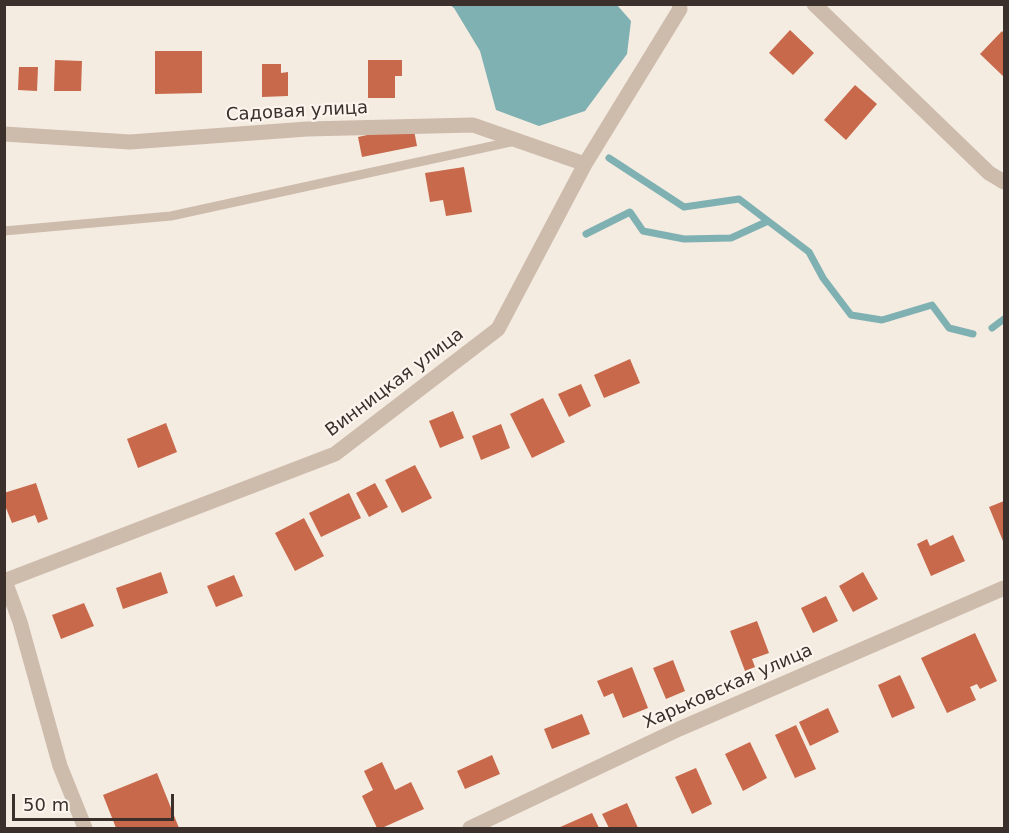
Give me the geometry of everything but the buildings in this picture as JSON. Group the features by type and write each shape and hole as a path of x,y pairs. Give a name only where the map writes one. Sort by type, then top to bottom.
{"street":[{"name":"Винницкая улица","path":"5,581 334,454 498,328 585,164 680,9 679,4"},
{"path":"814,4 989,173 1005,182"},
{"name":"Садовая улица","path":"4,134 130,142 307,129 473,125 585,164"},
{"path":"5,581 20,622 60,766 85,828"},
{"name":"Харьковская улица","path":"470,828 679,729 1005,588"}],"lane":[{"path":"4,231 171,216 518,140"}],"water":[{"path":"450,5 617,5 631,21 627,54 585,111 539,126 496,110 480,51"}],"waterway":[{"path":"609,158 684,207 739,199 809,252 823,278 851,315 882,320 932,305 949,328 973,334"},
{"path":"586,234 630,212 643,231 684,239 731,238 766,222"},
{"path":"992,328 1004,319"}]}
